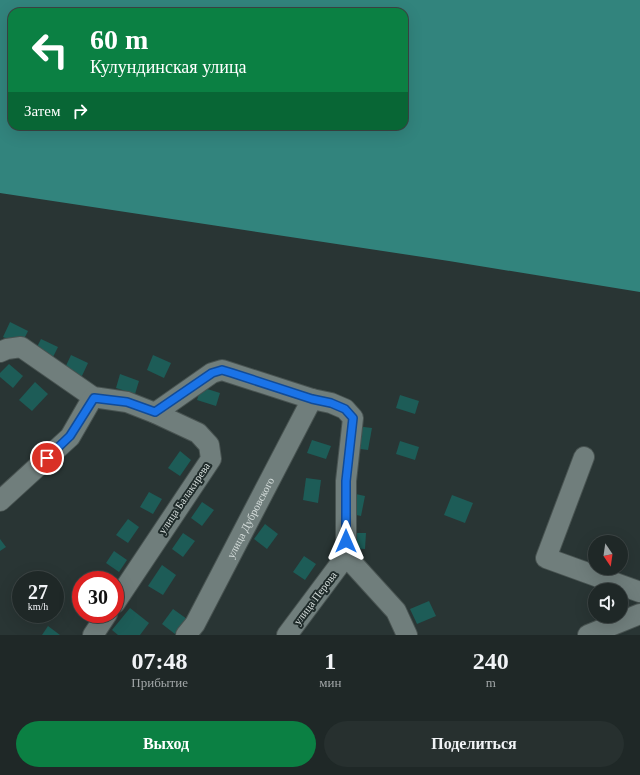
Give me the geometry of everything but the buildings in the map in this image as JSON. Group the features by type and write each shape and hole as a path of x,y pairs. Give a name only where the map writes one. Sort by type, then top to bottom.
{"street":[{"path":"0,352 6,349 21,348 94,398 70,436 0,500"},
{"path":"155,412 212,373 222,370 312,399 331,403 345,409 353,418 346,481 346,556 396,611 407,635"},
{"name":"улица Балакирева","path":"94,398 127,402 155,412 198,433 209,445 211,459 124,589"},
{"name":"улица Дубровского","path":"186,635 195,624 312,399"},
{"path":"584,457 546,558 640,592"},
{"name":"улица Перова","path":"287,635 346,556"},
{"path":"588,635 640,614"},
{"path":"93,635 101,623"}],"water":[{"path":"0,0 640,0 640,292 449,261 0,193"}],"route":[{"path":"47,458 70,436 94,398 127,402 155,412 212,373 222,370 312,399 331,403 345,409 353,418 346,481 346,541"}]}
